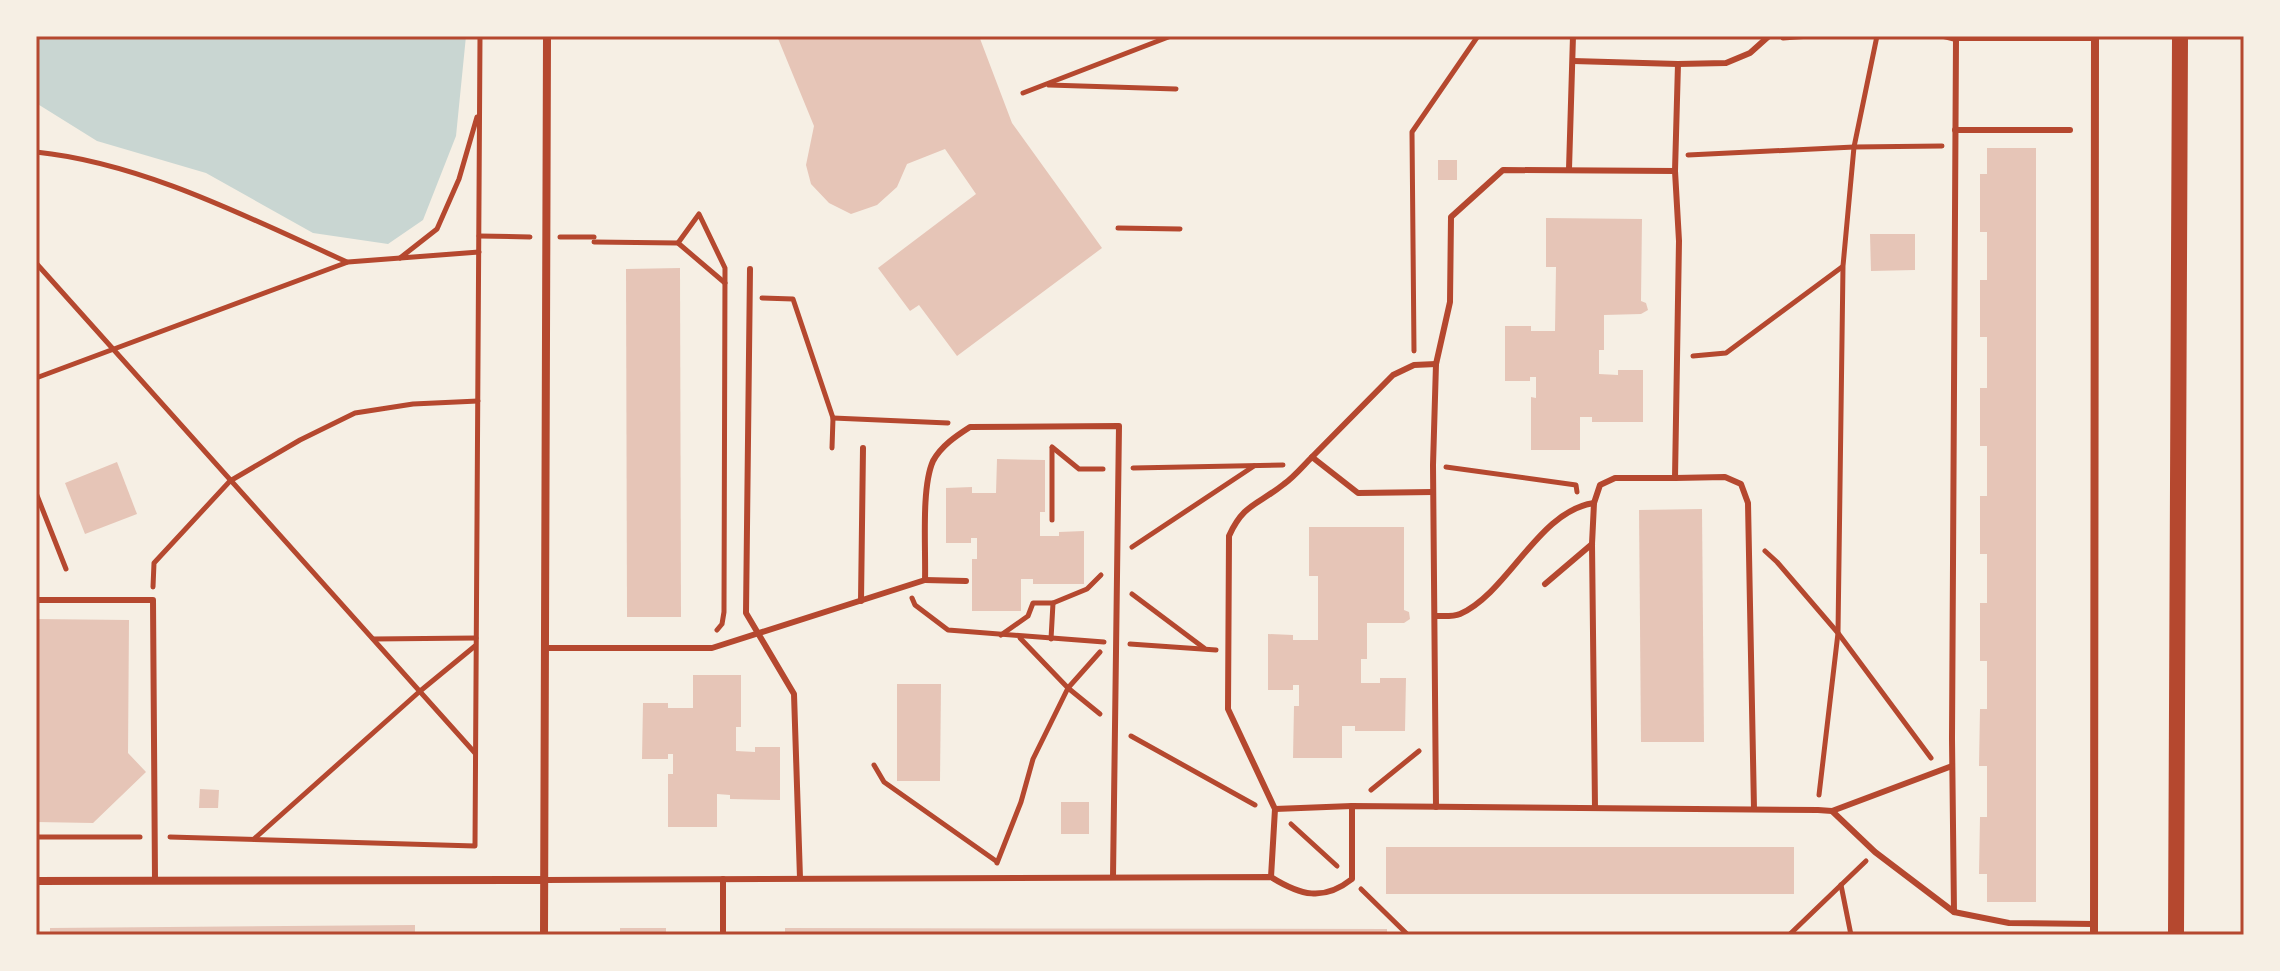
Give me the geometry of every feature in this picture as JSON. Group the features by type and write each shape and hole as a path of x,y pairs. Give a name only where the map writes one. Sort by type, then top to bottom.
{"main road":[{"path":"2176,935 2180,36"}],"street":[{"path":"544,935 547,36"},
{"path":"2094,935 2095,37"},
{"path":"36,881 544,880"}],"lane":[{"path":"1569,169 1573,36"},
{"path":"1573,61 1726,63 1750,53 1769,36"},
{"path":"1944,36 2095,37"},
{"path":"1954,912 1956,38"},
{"path":"1675,478 1678,64"},
{"path":"1955,130 2070,130"},
{"path":"1436,807 1433,465 1436,364 1450,302 1451,217 1503,170 1675,171"},
{"path":"750,269 746,613 794,694 800,878"},
{"path":"1271,877 1275,809 1228,709 1229,536 1237,517 1254,502 1284,485 1393,375 1414,365 1436,364"},
{"path":"925,580 927,479 934,459 950,441 970,427 1119,426 1113,877"},
{"path":"861,601 863,448"},
{"path":"1312,457 1358,493 1433,492"},
{"path":"1595,808 1592,544 1594,503 1600,485 1615,478 1725,477 1741,484 1748,503 1754,809"},
{"path":"1435,616 1458,615 1478,602 1557,519 1579,505 1594,503"},
{"path":"1545,584 1592,544"},
{"path":"545,648 712,648 925,580 966,581"},
{"path":"36,600 153,600 155,879"},
{"path":"1275,809 1352,806 1832,811 1952,766"},
{"path":"544,880 1271,877 1309,895 1337,890 1352,879 1352,806"},
{"path":"1832,811 1875,852 1954,912 2009,923 2094,924"},
{"path":"723,879 723,935"},
{"path":"2009,923 2009,935"}],"path":[{"path":"36,837 155,837 475,846 480,36"},
{"path":"1023,93 1171,36"},
{"path":"1414,365 1412,132 1478,36"},
{"path":"1769,36 1794,39 1810,36"},
{"path":"1818,810 1838,633 1843,266 1854,147 1877,36"},
{"path":"1045,85 1176,89"},
{"path":"399,259 437,229 459,179 479,108"},
{"path":"1675,155 1955,146"},
{"path":"36,152 109,165 222,206 348,262"},
{"path":"678,243 699,214 725,268 724,612 722,624 715,632"},
{"path":"1118,228 1180,229"},
{"path":"594,242 678,243 725,283"},
{"path":"36,378 348,262 479,252"},
{"path":"36,263 475,754"},
{"path":"1676,358 1726,353 1843,266"},
{"path":"725,297 793,299 833,418 832,448"},
{"path":"153,600 154,563 230,481 300,440 355,413 413,404 478,401"},
{"path":"833,418 943,422 970,427"},
{"path":"1052,520 1052,447 1079,469 1304,465"},
{"path":"1433,465 1576,485 1579,505"},
{"path":"999,636 1028,616 1033,603 1053,603 1087,589 1118,557 1255,466"},
{"path":"36,493 66,569"},
{"path":"1749,537 1777,562 1838,633 1940,770"},
{"path":"1117,583 1205,649"},
{"path":"907,585 915,605 948,630 1020,638 1108,642 1068,688 1033,759 1021,802 997,862 996,878"},
{"path":"1051,639 1053,603"},
{"path":"1020,638 1068,688 1115,727 1259,807 1275,809 1352,879 1404,933"},
{"path":"372,639 476,642"},
{"path":"253,840 476,642"},
{"path":"1117,643 1229,650"},
{"path":"1352,806 1435,738"},
{"path":"874,765 884,782 997,862"},
{"path":"1789,935 1875,852"},
{"path":"1841,884 1851,935"}],"shaded area":[{"path":"36,36 466,36 456,136 423,220 388,244 313,233 206,173 97,141 36,103"}],"building":[{"path":"777,36 979,36 1012,123 1102,248 957,356 919,305 910,311 878,268 976,194 945,149 907,164 897,187 877,205 851,214 829,203 811,184 806,165 814,126"},
{"path":"1987,148 2036,148 2036,902 1987,902 1987,874 1979,874 1980,817 1987,817 1987,766 1979,766 1980,709 1987,709 1987,661 1980,661 1980,603 1987,603 1987,554 1980,554 1980,496 1987,496 1987,446 1980,446 1980,388 1987,388 1987,337 1980,337 1980,280 1987,280 1987,232 1980,232 1980,174 1987,174"},
{"path":"1438,160 1457,160 1457,180 1438,180"},
{"path":"1546,218 1642,219 1641,301 1646,303 1648,310 1641,314 1604,315 1604,350 1599,350 1599,374 1618,375 1618,370 1643,370 1643,422 1592,422 1592,417 1580,417 1580,450 1531,450 1531,397 1536,398 1536,377 1530,377 1530,381 1505,381 1505,326 1531,326 1531,331 1555,331 1556,267 1546,267"},
{"path":"1870,234 1915,234 1915,270 1871,271"},
{"path":"680,268 681,617 627,617 626,269"},
{"path":"997,459 1045,460 1045,512 1040,512 1040,536 1084,531 1084,584 1033,584 1033,579 1021,579 1021,611 972,611 972,559 977,559 977,538 971,538 971,543 946,543 946,488 972,487 972,493 996,493"},
{"path":"117,462 137,514 85,534 65,483"},
{"path":"1702,509 1704,742 1641,742 1639,510"},
{"path":"1309,527 1404,527 1404,610 1409,612 1410,619 1404,623 1367,623 1367,659 1361,659 1361,683 1380,683 1380,678 1406,678 1405,731 1355,731 1355,726 1342,726 1342,758 1293,758 1294,706 1299,706 1299,685 1293,685 1293,690 1268,690 1268,634 1293,635 1293,640 1318,640 1318,576 1309,576"},
{"path":"36,619 129,620 128,753 146,772 93,823 36,822"},
{"path":"693,675 741,675 741,727 736,727 736,751 755,752 755,747 780,747 780,800 730,799 730,795 717,794 717,827 668,827 668,774 673,774 673,754 668,754 668,759 642,759 643,703 668,703 668,708 693,708"},
{"path":"897,684 941,684 940,781 897,781"},
{"path":"200,789 219,790 218,808 199,808"},
{"path":"1061,802 1089,802 1089,834 1061,834"},
{"path":"1386,847 1794,847 1794,894 1386,894"},
{"path":"415,925 415,935 50,935 50,928"},
{"path":"620,928 666,928 666,935 620,935"},
{"path":"785,928 1387,929 1387,935 785,935"}]}
